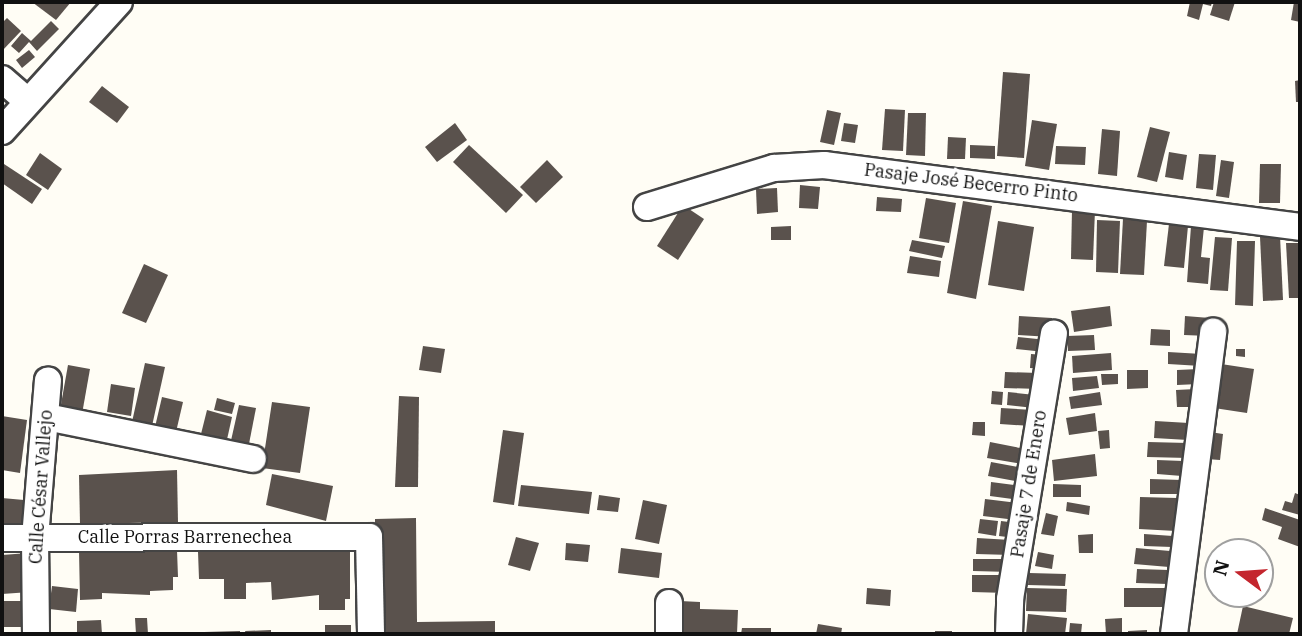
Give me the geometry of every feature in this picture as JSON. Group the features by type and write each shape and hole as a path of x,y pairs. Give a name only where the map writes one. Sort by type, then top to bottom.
{"street":[{"path":"2,131 26,100 119,2"},
{"path":"2,79 26,100"},
{"name":"Pasaje José Becerro Pinto","path":"647,207 774,168 824,165 1300,227"},
{"path":"1174,634 1213,332"},
{"name":"Pasaje 7 de Enero","path":"1009,634 1010,599 1054,334"},
{"name":"Calle César Vallejo","path":"36,634 35,538 48,381"},
{"path":"47,417 253,459"},
{"name":"Calle Porras Barrenechea","path":"2,538 369,537 371,634"},
{"path":"669,603 669,634"}],"building":[{"path":"32,2 71,2 56,20"},
{"path":"1190,2 1212,2 1211,6 1203,4 1199,20 1187,16"},
{"path":"1214,2 1235,2 1229,21 1210,15"},
{"path":"1294,2 1300,2 1300,22 1291,20"},
{"path":"7,18 21,31 2,51 2,23"},
{"path":"51,21 59,29 37,51 29,42 19,53 11,46 22,33 31,41"},
{"path":"29,50 35,57 22,68 16,60"},
{"path":"1003,72 1030,74 1024,158 997,156"},
{"path":"1300,80 1300,102 1296,102 1295,81"},
{"path":"102,86 129,107 117,123 89,102"},
{"path":"885,109 905,110 903,151 882,150"},
{"path":"827,110 841,113 834,145 820,142"},
{"path":"908,113 926,113 925,156 906,155"},
{"path":"1032,120 1057,124 1049,170 1025,166"},
{"path":"455,123 467,140 437,162 425,147"},
{"path":"844,123 858,125 855,143 841,141"},
{"path":"1150,127 1170,132 1157,182 1137,177"},
{"path":"1102,129 1120,131 1117,176 1098,174"},
{"path":"948,137 966,138 965,159 947,159"},
{"path":"469,145 523,195 506,213 453,162"},
{"path":"970,145 995,146 995,159 970,158"},
{"path":"1056,146 1086,147 1085,165 1055,164"},
{"path":"1169,152 1187,155 1183,180 1165,177"},
{"path":"40,153 62,169 48,190 26,175"},
{"path":"1199,154 1216,155 1213,190 1196,188"},
{"path":"547,160 563,177 536,203 520,187"},
{"path":"1221,160 1234,162 1229,198 1216,196"},
{"path":"4,164 42,189 32,204 2,183"},
{"path":"1260,164 1281,164 1280,203 1259,203"},
{"path":"800,185 820,187 818,209 799,208"},
{"path":"777,188 778,212 757,214 756,189"},
{"path":"877,197 902,199 901,212 876,211"},
{"path":"926,198 956,203 949,243 919,238"},
{"path":"963,201 992,206 976,299 947,293"},
{"path":"683,205 704,219 678,260 657,246"},
{"path":"1072,210 1095,210 1093,260 1071,259"},
{"path":"1123,219 1147,221 1144,275 1120,274"},
{"path":"1097,220 1120,221 1118,273 1096,272"},
{"path":"998,221 1034,227 1024,291 988,285"},
{"path":"1169,224 1188,226 1184,268 1164,266"},
{"path":"791,226 791,240 771,240 771,227"},
{"path":"1191,226 1204,227 1201,257 1210,258 1208,284 1187,282"},
{"path":"1280,236 1283,300 1263,301 1260,237"},
{"path":"1215,237 1232,238 1228,291 1210,290"},
{"path":"912,240 945,246 942,258 909,251"},
{"path":"1237,241 1255,241 1253,306 1235,305"},
{"path":"1286,243 1300,243 1300,298 1289,298"},
{"path":"910,256 941,261 939,277 907,273"},
{"path":"144,264 168,275 146,323 122,313"},
{"path":"1110,306 1112,326 1074,332 1071,311"},
{"path":"1019,316 1052,318 1051,337 1018,335"},
{"path":"1185,316 1210,318 1209,336 1184,335"},
{"path":"1151,329 1170,330 1170,346 1150,345"},
{"path":"1094,335 1095,350 1068,351 1067,336"},
{"path":"1018,337 1047,340 1045,352 1016,349"},
{"path":"423,346 445,349 441,373 419,370"},
{"path":"1236,349 1245,349 1245,357 1236,356"},
{"path":"1168,352 1202,354 1201,366 1168,364"},
{"path":"1111,353 1112,370 1073,373 1072,356"},
{"path":"1031,354 1044,355 1043,369 1030,368"},
{"path":"145,363 165,367 152,426 132,422"},
{"path":"1221,364 1254,369 1247,413 1214,408"},
{"path":"68,365 90,369 82,414 60,410"},
{"path":"1199,369 1199,384 1177,385 1177,370"},
{"path":"1127,370 1148,370 1148,388 1127,389"},
{"path":"1005,372 1039,373 1039,389 1004,388"},
{"path":"1101,374 1118,374 1118,384 1102,385"},
{"path":"1097,376 1099,388 1073,391 1072,378"},
{"path":"111,384 135,388 131,416 107,412"},
{"path":"1196,389 1196,407 1177,407 1176,390"},
{"path":"992,391 1003,392 1002,405 991,404"},
{"path":"1008,392 1035,395 1034,408 1007,405"},
{"path":"1100,392 1102,405 1071,409 1069,397"},
{"path":"399,396 419,397 418,487 395,487"},
{"path":"162,397 183,402 176,432 155,427"},
{"path":"217,398 235,403 232,414 214,410"},
{"path":"272,402 310,407 300,473 262,468"},
{"path":"239,405 256,408 248,449 230,445"},
{"path":"1001,408 1033,410 1032,426 1000,424"},
{"path":"207,410 232,417 226,444 200,438"},
{"path":"1095,413 1097,431 1069,435 1066,418"},
{"path":"2,416 27,420 20,473 2,470"},
{"path":"1155,421 1189,423 1188,440 1154,438"},
{"path":"973,422 985,422 985,436 972,435"},
{"path":"503,430 524,433 514,505 493,502"},
{"path":"1109,430 1110,448 1100,449 1098,431"},
{"path":"1210,432 1223,434 1220,460 1206,459"},
{"path":"990,442 1030,450 1028,465 987,458"},
{"path":"1148,442 1188,443 1188,458 1147,457"},
{"path":"1095,454 1097,476 1054,481 1052,460"},
{"path":"1157,460 1183,461 1182,476 1157,474"},
{"path":"991,462 1024,468 1021,482 988,476"},
{"path":"177,470 178,522 80,524 79,475"},
{"path":"272,474 333,486 326,521 266,505"},
{"path":"1150,479 1182,480 1182,494 1150,494"},
{"path":"991,482 1021,486 1019,500 990,496"},
{"path":"1053,484 1081,485 1081,497 1053,497"},
{"path":"521,485 592,492 589,514 518,506"},
{"path":"1295,493 1300,495 1300,515 1282,510 1285,501 1292,503"},
{"path":"599,495 620,498 618,512 597,510"},
{"path":"1140,497 1177,498 1176,531 1139,529"},
{"path":"2,498 24,500 21,526 2,523"},
{"path":"985,499 1019,503 1016,520 983,516"},
{"path":"643,500 667,505 659,544 635,539"},
{"path":"1067,502 1090,506 1089,515 1066,511"},
{"path":"1265,508 1300,520 1300,547 1278,539 1282,527 1262,520"},
{"path":"1046,513 1058,516 1054,536 1041,534"},
{"path":"416,518 417,622 495,621 495,634 376,634 375,519"},
{"path":"980,519 998,521 996,536 978,533"},
{"path":"1001,521 1017,523 1015,538 999,536"},
{"path":"1093,534 1093,553 1079,553 1078,535"},
{"path":"1144,534 1173,536 1172,547 1144,546"},
{"path":"516,537 539,543 530,571 508,565"},
{"path":"977,538 1011,540 1011,555 976,554"},
{"path":"566,543 590,545 588,562 565,560"},
{"path":"621,548 662,553 659,578 618,573"},
{"path":"1136,548 1170,551 1169,567 1134,564"},
{"path":"177,550 178,577 173,577 173,590 150,591 150,595 102,593 102,599 80,600 79,551"},
{"path":"350,551 350,599 345,599 345,610 319,610 319,595 272,600 271,582 246,583 246,599 224,599 224,579 199,579 198,552"},
{"path":"1038,552 1054,555 1052,569 1035,566"},
{"path":"28,553 30,592 2,594 2,555"},
{"path":"973,559 1010,559 1010,572 973,571"},
{"path":"1137,569 1169,570 1168,584 1136,583"},
{"path":"1029,573 1066,574 1065,586 1028,585"},
{"path":"972,575 1007,575 1007,593 972,592"},
{"path":"52,586 78,589 76,612 49,609"},
{"path":"867,588 891,590 890,606 866,604"},
{"path":"1027,588 1067,589 1066,612 1026,611"},
{"path":"1124,588 1166,588 1166,607 1124,607"},
{"path":"2,601 23,601 23,627 2,627"},
{"path":"680,601 700,602 700,609 738,610 737,634 679,634"},
{"path":"1243,608 1293,618 1289,634 1237,634"},
{"path":"1028,614 1067,618 1065,634 1026,634"},
{"path":"135,618 147,618 148,634 136,634"},
{"path":"1122,618 1122,634 1106,634 1105,619"},
{"path":"101,620 102,634 77,634 77,621"},
{"path":"1070,623 1082,624 1081,634 1069,634"},
{"path":"818,624 842,628 841,634 816,634"},
{"path":"325,625 351,625 351,634 325,634"},
{"path":"742,628 771,628 771,634 741,634"},
{"path":"271,630 271,634 246,634 245,631"},
{"path":"1147,630 1147,634 1128,634 1128,631"},
{"path":"240,631 240,634 204,634 204,632"},
{"path":"935,631 952,631 952,634 935,634"}]}
